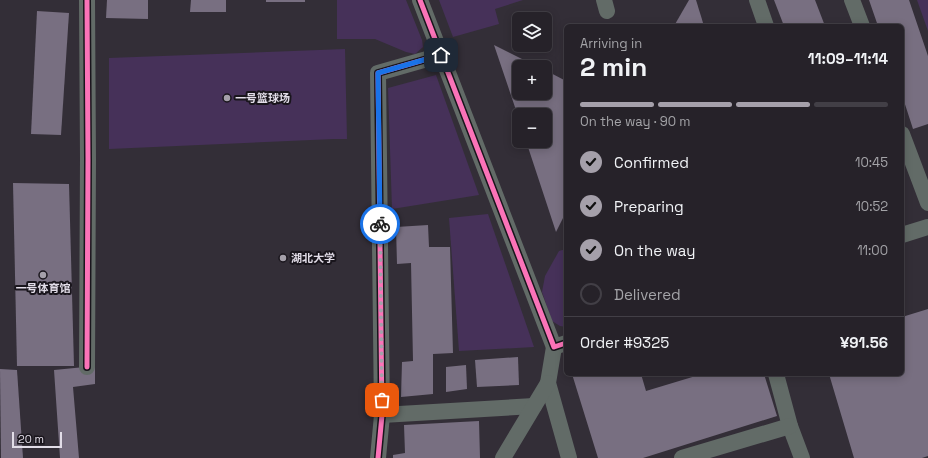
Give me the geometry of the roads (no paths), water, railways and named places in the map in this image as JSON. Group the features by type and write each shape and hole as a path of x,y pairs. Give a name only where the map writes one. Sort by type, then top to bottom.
{"street":[{"path":"87,0 88,367"},
{"path":"420,0 441,55 560,345 548,383 503,458"},
{"path":"757,0 765,24"},
{"path":"852,0 861,24"},
{"path":"378,458 382,415 378,73 441,55"},
{"path":"904,139 928,203"},
{"path":"904,234 928,227"},
{"path":"777,376 790,426 802,458"},
{"path":"548,383 569,458"},
{"path":"382,415 534,406"},
{"path":"682,458 790,426"}],"place":[{"name":"一号篮球场","path":"227,98"},
{"name":"湖北大学","path":"283,258"},
{"name":"一号体育馆","path":"43,275"}]}
